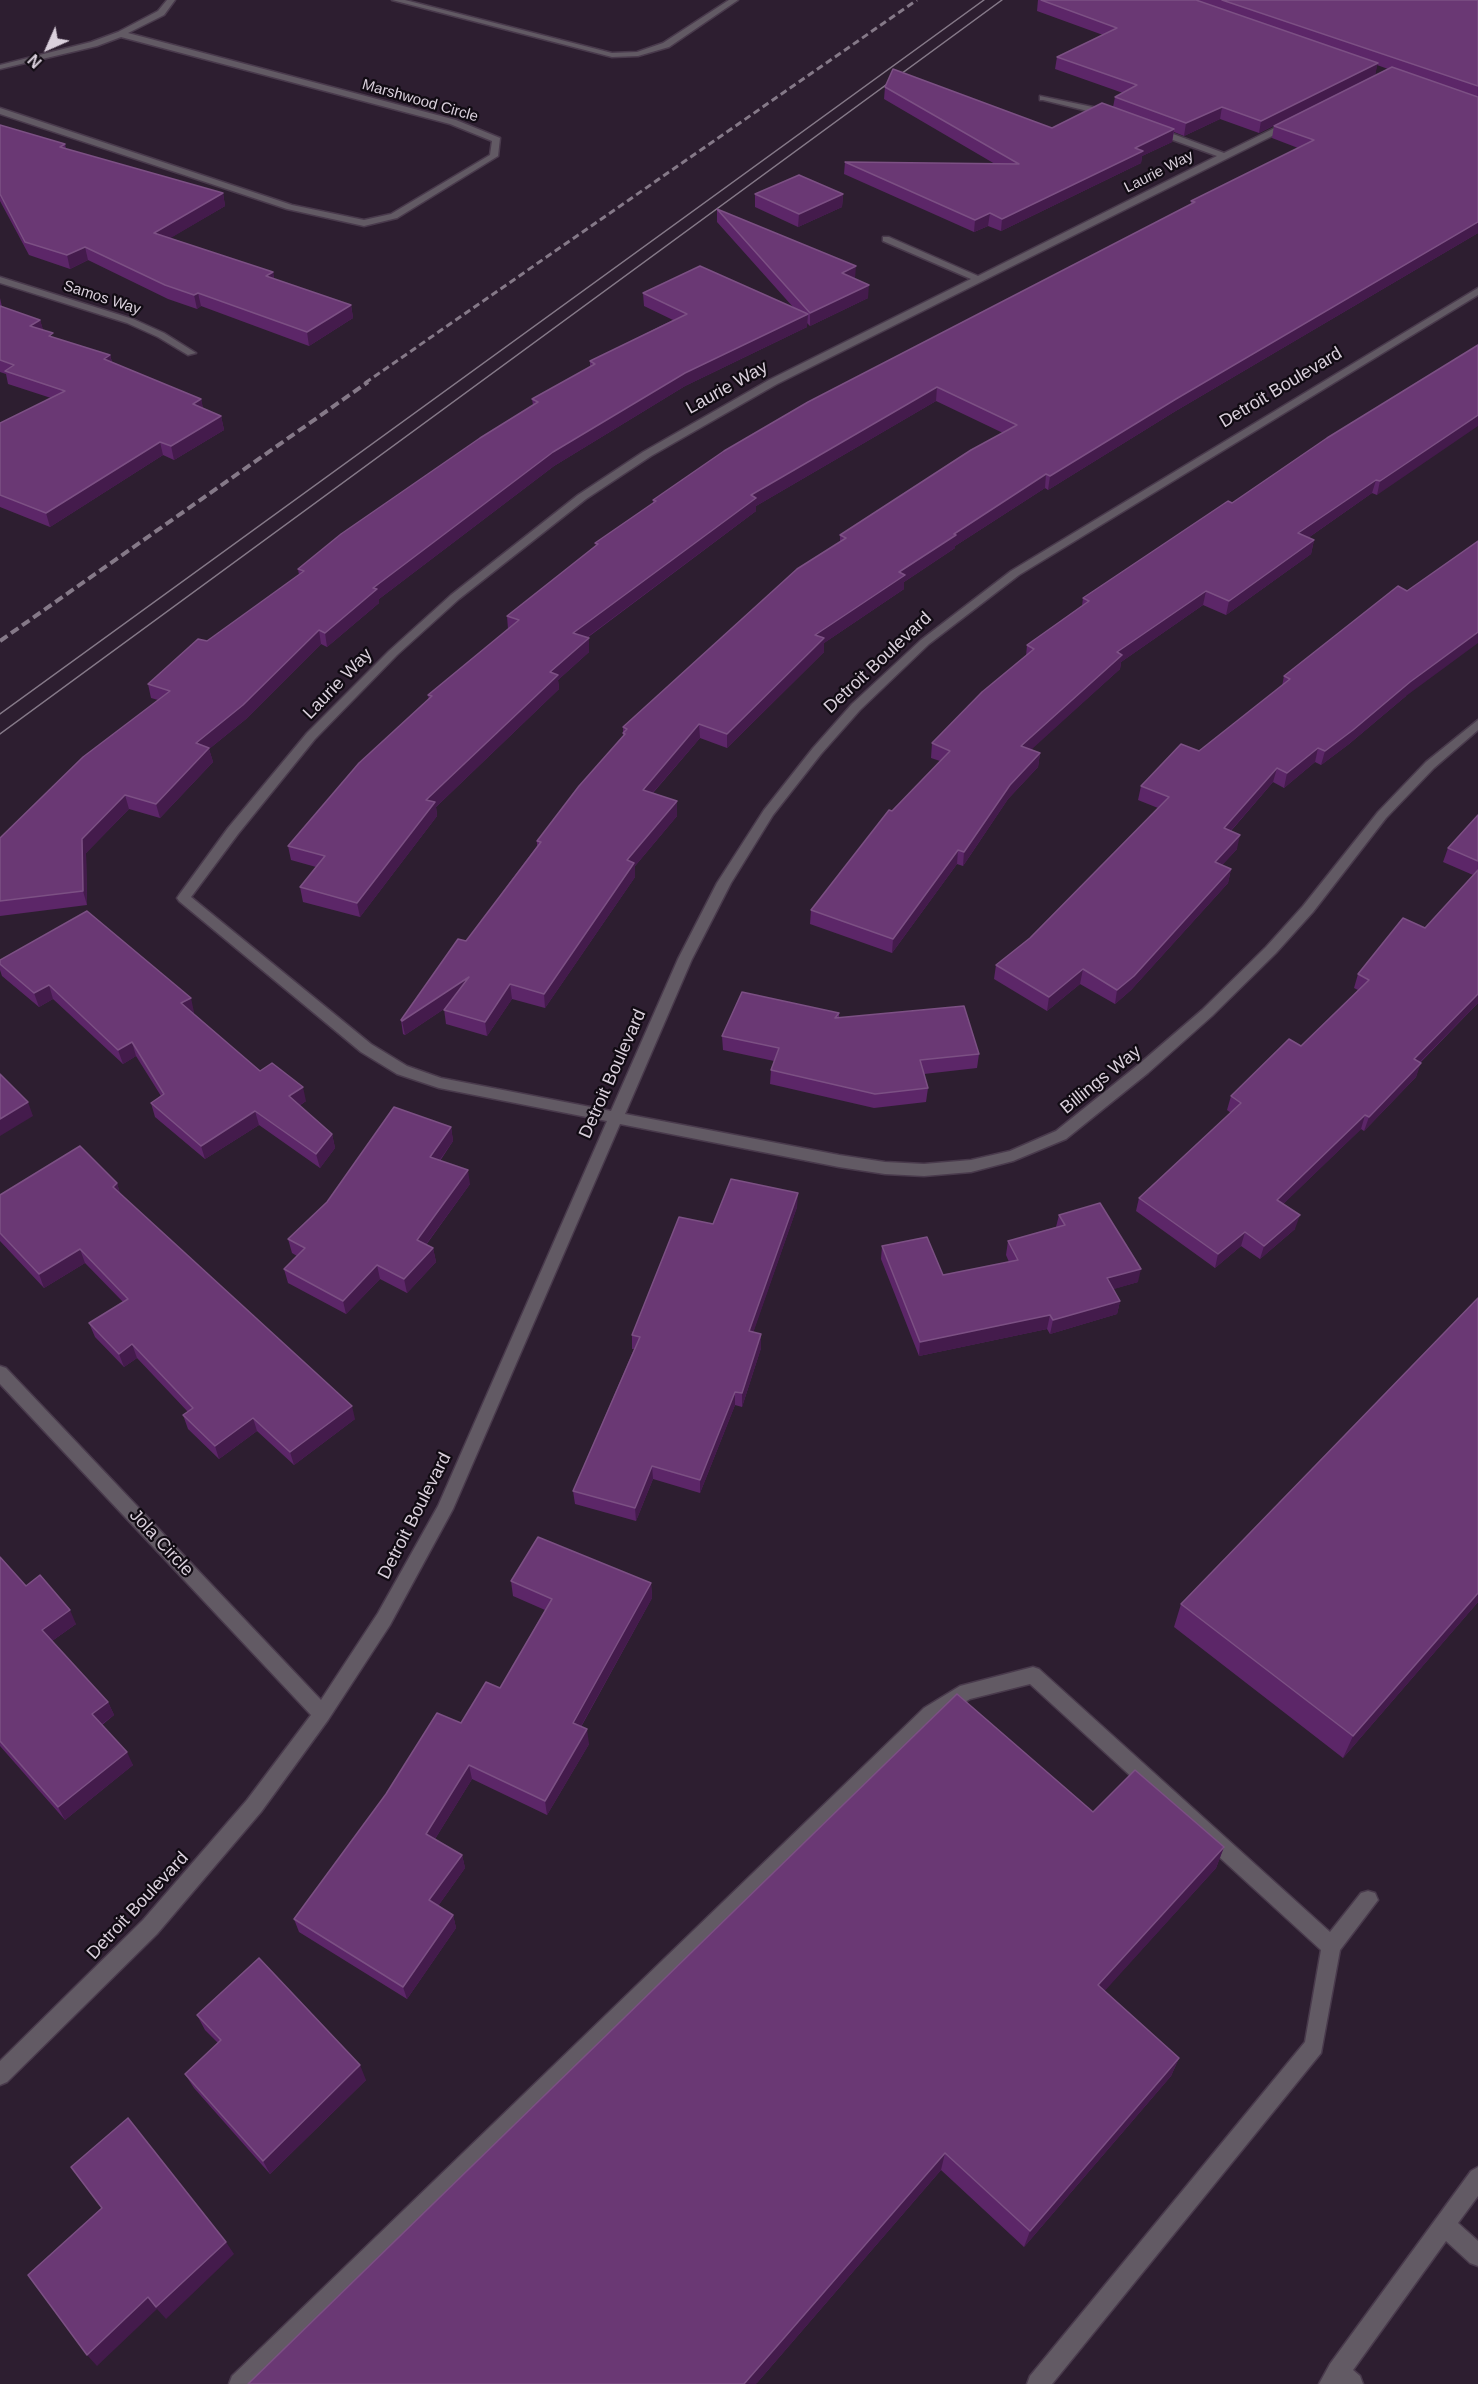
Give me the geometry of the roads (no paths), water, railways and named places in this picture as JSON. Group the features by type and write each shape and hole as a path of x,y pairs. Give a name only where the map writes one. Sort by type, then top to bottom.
{"street":[{"path":"0,66 94,44 121,34 161,14 171,0"},
{"path":"396,0 612,55 638,54 666,45 734,0"},
{"name":"Marshwood Circle","path":"0,111 290,207 364,223 394,216 494,156 497,140 453,122 121,34"},
{"path":"1043,98 1077,104 1117,116"},
{"name":"Laurie Way","path":"615,1118 439,1083 402,1070 366,1048 184,898 233,831 311,736 393,653 455,597 518,545 582,497 714,415 978,279 1306,115"},
{"name":"Laurie Way","path":"1149,128 1224,156"},
{"path":"886,239 978,279"},
{"name":"Samos Way","path":"0,280 130,321 161,335 191,353"},
{"name":"Detroit Boulevard","path":"0,2075 150,1927 254,1806 322,1714 384,1620 444,1509 685,959 724,883 768,813 817,751 856,707 925,642 1015,573 1478,291"},
{"name":"Billings Way","path":"615,1118 839,1161 915,1170 971,1166 1013,1156 1061,1135 1143,1069 1223,998 1308,909 1382,815 1430,765 1478,724"},
{"name":"Jola Circle","path":"0,1373 322,1714"},
{"path":"240,2384 930,1714 966,1692 1033,1675 1330,1946"},
{"path":"1038,2384 1314,2046 1330,1946 1368,1900"},
{"path":"1340,2380 1478,2178"},
{"path":"1444,2225 1478,2254"}],"tram line":[{"path":"0,714 984,0"},
{"path":"0,734 1002,0"}],"railway":[{"path":"365,383 917,0"},
{"path":"0,641 368,382"}]}
